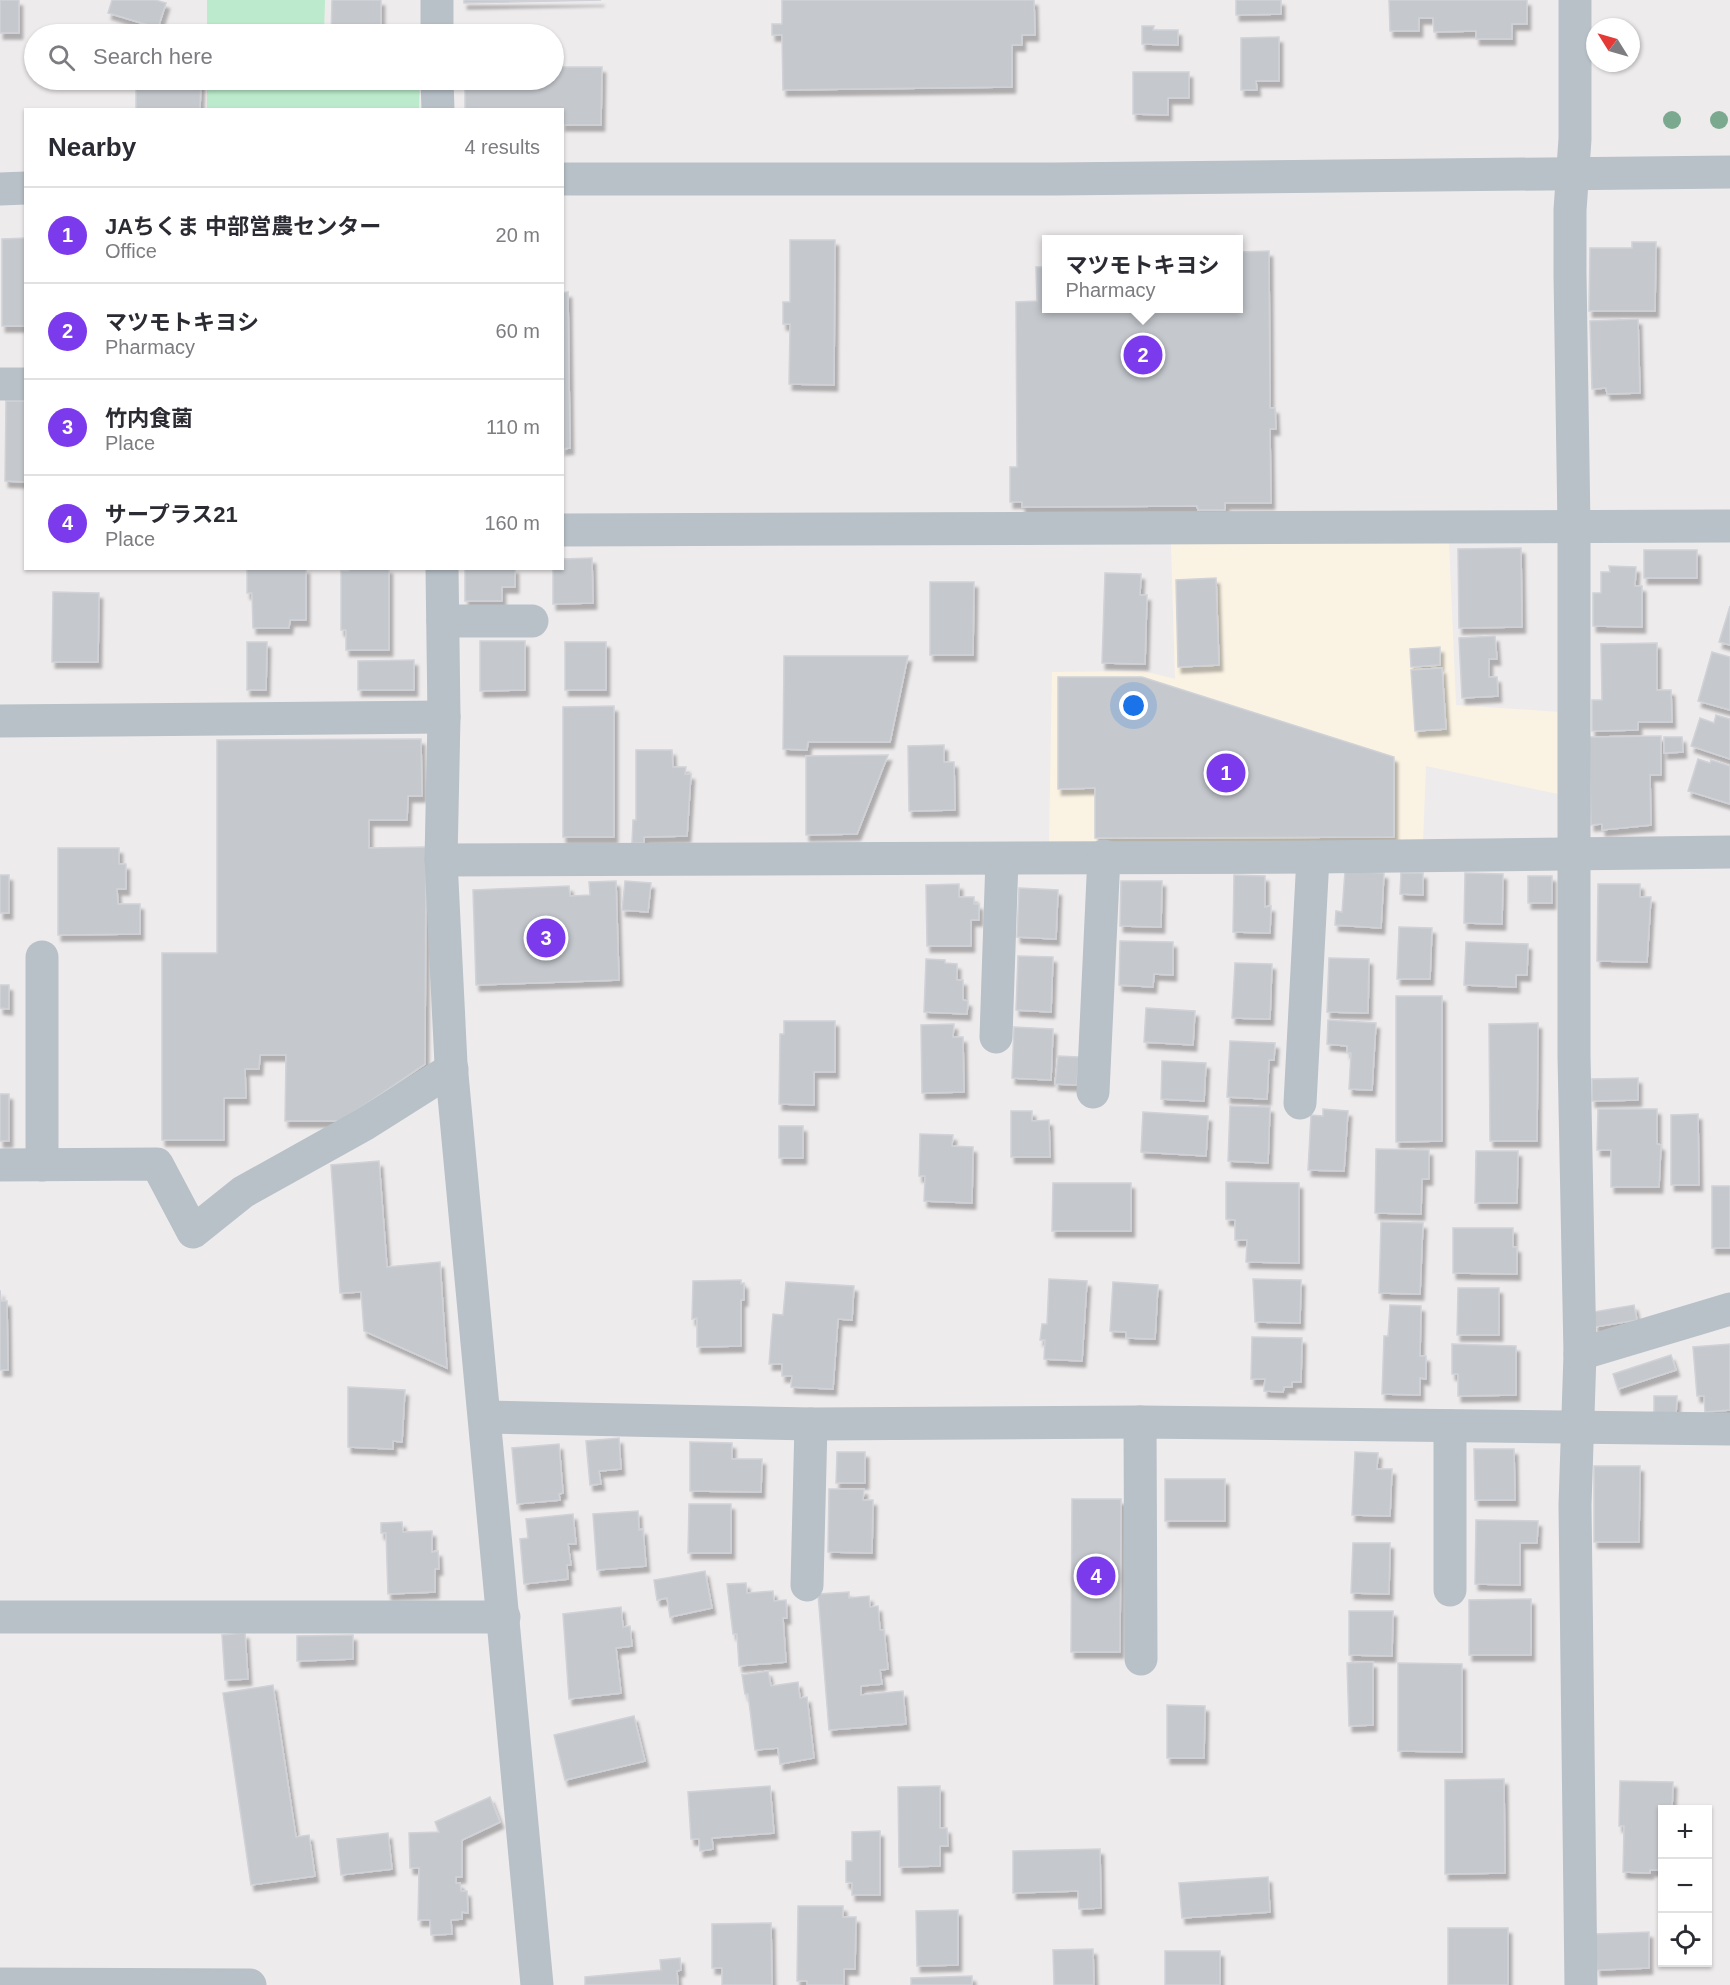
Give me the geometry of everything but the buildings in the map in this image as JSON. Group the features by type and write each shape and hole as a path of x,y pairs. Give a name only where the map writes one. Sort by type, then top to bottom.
{"street":[{"path":"437,0 437,24"},
{"path":"1575,0 1575,139 1571,174 1571,451 1574,526 1574,1056 1580,1354 1576,1428 1581,1985"},
{"path":"437,90 438,108"},
{"path":"564,179 1055,179 1730,172"},
{"path":"0,189 24,188"},
{"path":"0,384 24,384"},
{"path":"564,530 1730,526"},
{"path":"442,570 444,717 441,860 452,1069 537,1985"},
{"path":"443,621 532,621"},
{"path":"0,722 444,717"},
{"path":"441,860 1002,859 1104,856 1313,857 1730,852"},
{"path":"1093,1092 1104,856"},
{"path":"1300,1103 1313,857"},
{"path":"996,1037 1002,859"},
{"path":"42,957 42,1165"},
{"path":"0,1165 157,1164 194,1232 243,1191 365,1124 452,1069"},
{"path":"1580,1354 1730,1309"},
{"path":"486,1417 811,1424 1140,1422 1730,1429"},
{"path":"1140,1422 1141,1659"},
{"path":"807,1586 811,1424"},
{"path":"1450,1426 1450,1590"},
{"path":"0,1617 504,1617"},
{"path":"0,1984 250,1985"}],"shaded area":[{"path":"1449,543 1456,705 1559,712 1558,794 1426,766 1423,841 1049,844 1052,672 1143,671 1175,679 1171,544"}],"green space":[{"path":"207,0 325,0 324,24 207,24"},
{"path":"207,90 420,90 419,108 207,108"}],"place":[{"name":"マツモトキヨシ","path":"1143,355"},
{"name":"JAちくま 中部営農センター","path":"1226,773"},
{"name":"竹内食菌","path":"546,938"},
{"name":"サープラス21","path":"1096,1576"}]}
